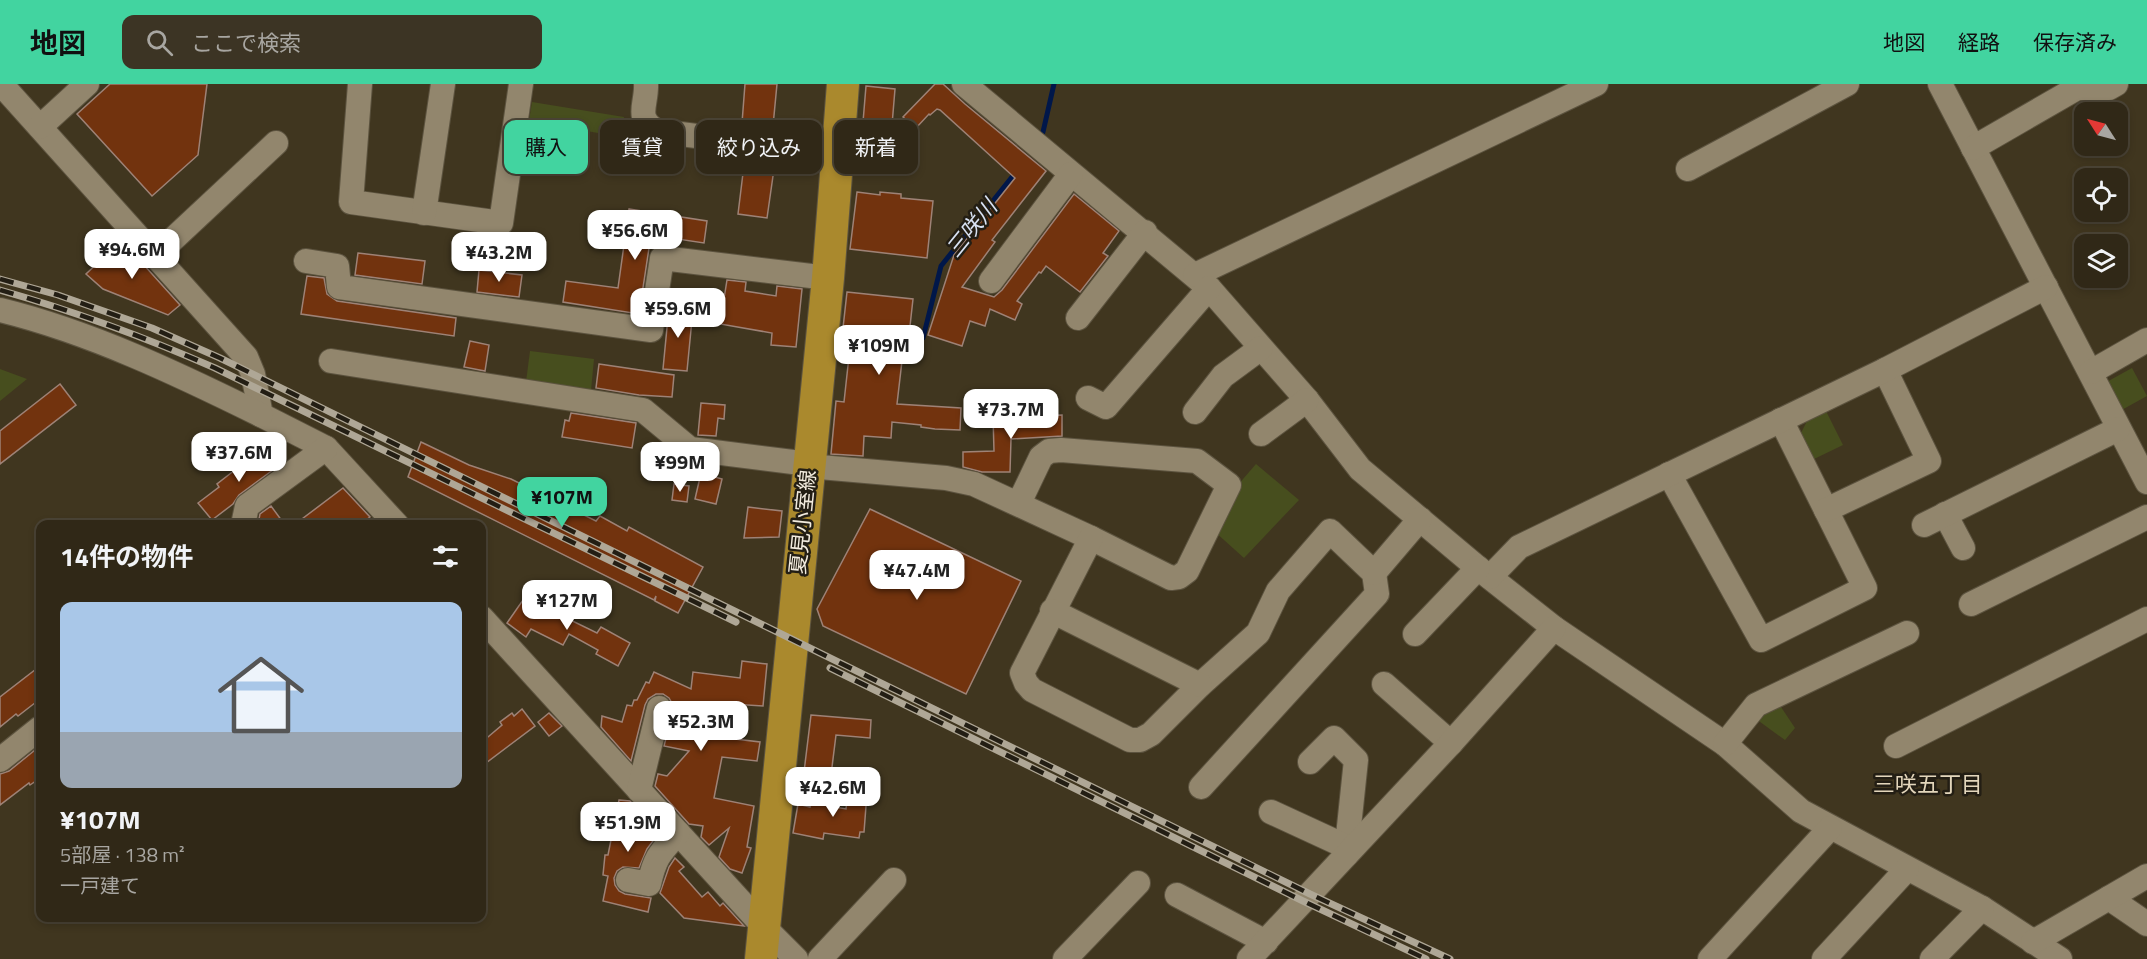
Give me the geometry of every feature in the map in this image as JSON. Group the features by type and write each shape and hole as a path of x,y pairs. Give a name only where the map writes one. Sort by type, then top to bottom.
{"main road":[{"name":"夏見小室線","path":"840,120 843,84"},
{"name":"夏見小室線","path":"761,959 828,278 836,174"}],"street":[{"path":"1,84 246,357 253,374 261,415"},
{"path":"40,128 87,84"},
{"path":"360,84 351,202 501,223 521,84"},
{"path":"424,213 443,84"},
{"path":"646,84 642,115 644,121 657,131 834,154"},
{"path":"964,84 1202,281 1307,400 1360,469 1554,628 1725,744 1801,811 1982,908 2060,959"},
{"path":"1088,398 1106,407 1202,281 1596,84"},
{"path":"1688,169 1847,84"},
{"path":"1940,84 2091,372 2118,429 2139,448 2147,483"},
{"path":"1973,148 2077,88 2109,88 2116,84"},
{"path":"155,255 276,143"},
{"path":"991,281 1071,174"},
{"path":"1078,318 1144,232"},
{"path":"306,261 338,266 339,287 651,330 662,258 828,278"},
{"path":"1415,634 1484,572 1519,547 1885,370 2046,287"},
{"path":"6,317 135,356 326,448 392,520"},
{"path":"2091,372 2147,340"},
{"path":"1195,412 1223,376 1261,348"},
{"path":"331,361 643,410 690,449 808,465 946,478 974,484 1091,537 1171,578 1179,577 1187,571 1229,485 1197,461 1061,450 1049,452 1041,457 1018,503"},
{"path":"1826,510 1929,461 1885,370"},
{"path":"1261,434 1307,400"},
{"path":"1669,474 1761,640 1865,588 1781,420"},
{"path":"1963,548 1934,520 2118,429"},
{"path":"244,520 247,506 326,448"},
{"path":"1971,604 2147,517"},
{"path":"1374,573 1420,519"},
{"path":"1091,537 1022,673 1032,690 1130,740 1140,740 1150,734 1258,633 1278,591 1330,531 1374,573 1377,594 1201,787"},
{"path":"1052,611 1200,685"},
{"path":"1896,746 2147,619"},
{"path":"486,622 764,927 796,959"},
{"path":"1177,895 1257,951 1347,851 1451,743 1554,628"},
{"path":"1725,744 1756,705 1907,633"},
{"path":"1384,684 1451,743"},
{"path":"639,790 659,708"},
{"path":"0,760 36,731"},
{"path":"1310,762 1334,738 1356,760 1347,851"},
{"path":"1271,812 1347,851"},
{"path":"1710,959 1830,828"},
{"path":"628,880 649,884 653,864 678,833"},
{"path":"1824,959 1907,869"},
{"path":"2033,942 2147,876"},
{"path":"820,959 894,880"},
{"path":"1065,959 1138,883"},
{"path":"2109,898 2147,924"},
{"path":"1932,959 1982,908"}],"green space":[{"path":"532,102 624,117 624,120 600,120 600,133 588,131 588,120 529,120"},
{"path":"530,351 594,359 591,390 526,382"},
{"path":"2132,368 2147,396 2118,412 2103,384"},
{"path":"0,369 27,379 0,401"},
{"path":"1825,409 1843,445 1812,460 1800,435 1809,417"},
{"path":"1256,464 1299,500 1244,558 1214,531 1237,486"},
{"path":"1779,704 1795,728 1785,740 1756,719"}],"building":[{"path":"110,84 207,84 198,155 152,196 77,114"},
{"path":"745,84 777,84 774,120 742,120"},
{"path":"935,84 943,84 1046,171 992,240 995,242 962,287 994,297 1002,290 1074,194 1119,231 1103,253 1108,256 1080,292 1046,266 1017,301 1022,304 1015,320 990,309 985,326 970,321 962,346 928,335 954,255 1015,178 940,110 937,109 929,114 918,126 918,120 907,120 903,117"},
{"path":"866,86 895,89 892,120 863,120"},
{"path":"743,174 773,174 767,218 738,214"},
{"path":"857,192 880,195 880,192 901,194 901,198 933,201 927,258 850,249"},
{"path":"629,209 707,221 704,243 651,235 639,314 563,302 566,281 618,288"},
{"path":"120,242 123,246 125,244 180,305 168,315 103,289 86,274"},
{"path":"358,253 425,261 422,284 355,275"},
{"path":"479,270 522,275 519,297 477,292"},
{"path":"307,276 324,278 327,294 337,301 456,318 454,336 301,314"},
{"path":"727,280 746,282 745,291 776,296 777,286 802,289 796,347 771,345 772,333 720,324"},
{"path":"847,292 913,299 909,335 905,335 897,404 961,408 960,430 935,429 892,422 891,438 864,436 863,456 831,454 836,401 844,402 852,329 843,328"},
{"path":"669,307 693,309 687,371 663,369"},
{"path":"470,341 489,345 485,371 464,367"},
{"path":"599,364 674,375 672,397 639,395 596,388"},
{"path":"60,384 76,405 0,464 0,431"},
{"path":"701,403 725,405 724,419 718,418 716,436 698,435"},
{"path":"571,413 636,423 632,448 562,437 565,420 569,421"},
{"path":"1062,415 1062,436 1011,439 1010,472 982,472 963,467 963,452 994,451 993,416"},
{"path":"421,442 469,465 511,479 596,521 600,516 627,531 629,527 703,567 678,613 655,601 656,596 654,600 408,477"},
{"path":"268,446 281,464 239,495 233,504 212,520 198,503 219,487 217,484"},
{"path":"701,473 722,479 716,504 695,499"},
{"path":"674,484 689,486 687,502 672,500"},
{"path":"343,488 370,517 366,520 301,520"},
{"path":"271,506 281,520 260,520 260,514"},
{"path":"748,507 782,511 779,537 744,538"},
{"path":"870,509 1021,581 966,694 823,626 817,609"},
{"path":"523,600 540,611 542,606 597,633 601,627 630,643 618,666 596,654 598,650 569,634 563,645 531,629 526,637 507,623"},
{"path":"742,661 767,664 763,706 715,703 710,736 760,742 757,761 722,757 714,798 754,806 747,847 751,848 742,873 730,869 719,857 729,828 709,845 701,837 703,826 689,824 655,786 658,774 667,776 689,751 664,746 673,711 669,698 663,694 656,694 648,699 631,761 601,727 602,716 622,722 627,705 632,706 634,700 637,700 654,672 691,689 693,672 740,678"},
{"path":"36,669 36,702 0,727 0,697"},
{"path":"522,709 535,726 486,763 486,739 502,725 500,722 512,713 514,716"},
{"path":"549,713 562,726 549,736 538,722"},
{"path":"811,715 871,720 870,738 836,735 831,775 804,772"},
{"path":"36,749 36,781 30,785 29,783 0,805 0,774 9,771"},
{"path":"848,791 867,793 864,832 860,832 859,838 824,833 823,839 793,833 798,804 810,807 811,803 846,809"},
{"path":"619,800 630,801 659,833 647,849 639,868 623,867 617,871 614,878 619,891 651,898 648,912 603,901 608,876 603,875 605,855 608,855"},
{"path":"675,858 684,867 679,871 702,897 708,892 720,906 723,903 744,926 684,918 660,893 669,867"}],"waterway":[{"name":"三咲川","path":"1038,140 1043,132 1054,84"},
{"name":"三咲川","path":"900,336 923,338 941,266 1016,172"},
{"name":"三咲川","path":"841,330 858,332"}],"railway":[{"path":"0,279 58,295 152,328 220,358 1310,894 1450,959"},
{"path":"0,290 109,325 215,368 736,622"},
{"path":"830,668 1303,901 1426,959"}],"district":[{"name":"三咲五丁目","path":"1928,784"}]}
